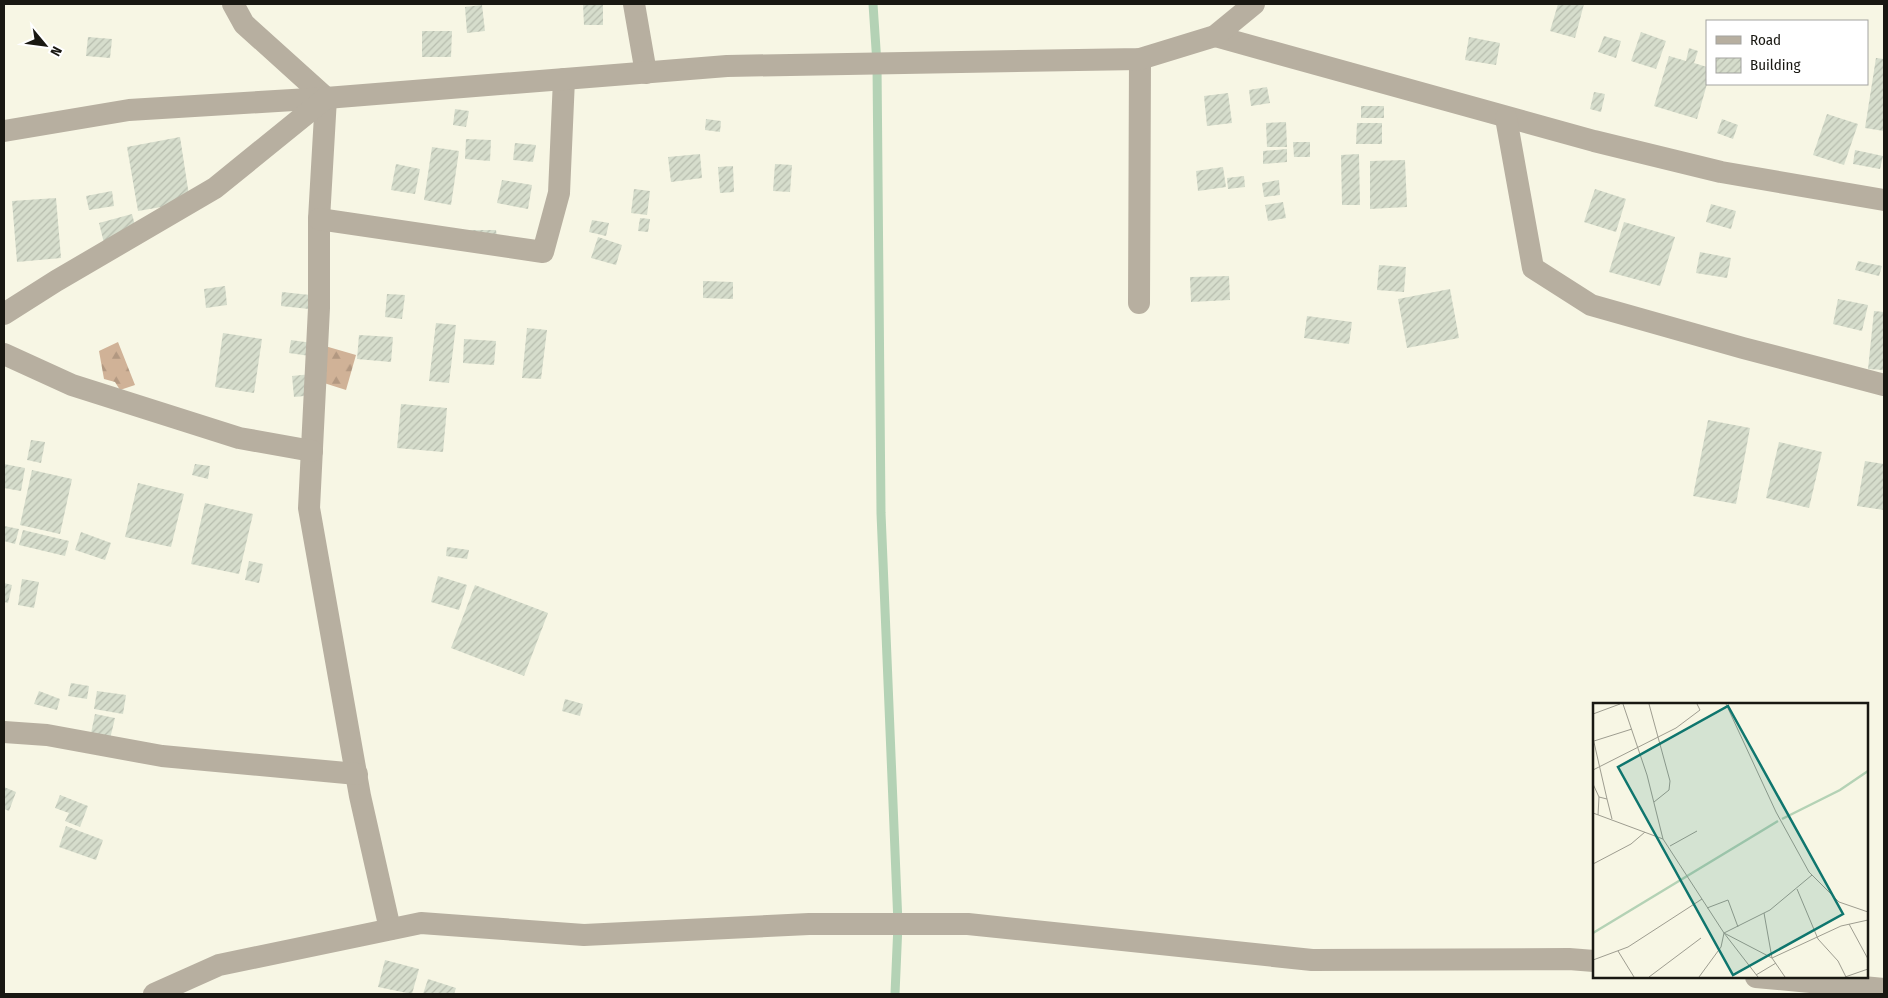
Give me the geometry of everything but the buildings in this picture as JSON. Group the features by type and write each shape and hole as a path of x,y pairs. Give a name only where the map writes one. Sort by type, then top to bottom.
{"street":[{"path":"234,4 244,24 326,98"},
{"path":"634,4 646,73"},
{"path":"4,131 129,110 326,98 727,66 1140,60 1215,36 1254,4"},
{"path":"1215,36 1506,118 1721,172 1884,200"},
{"path":"1139,302 1140,60"},
{"path":"320,219 543,252 559,193 564,80"},
{"path":"326,98 320,219 319,308 309,508 357,774 390,929"},
{"path":"4,314 215,188 326,98"},
{"path":"1506,118 1533,268 1591,305 1884,385"},
{"path":"4,354 72,385 239,438 312,451"},
{"path":"4,732 47,735 162,756 357,774"},
{"path":"154,994 219,965 421,923 584,935 809,924 968,924 1312,960 1569,959 1593,961"},
{"path":"1767,978 1884,989"}],"green space":[{"path":"118,342 135,385 120,390 115,382 104,379 99,351"},
{"path":"325,346 356,355 346,390 324,383"}],"waterway":[{"path":"873,4 877,64 881,513 898,924 895,994"}]}
